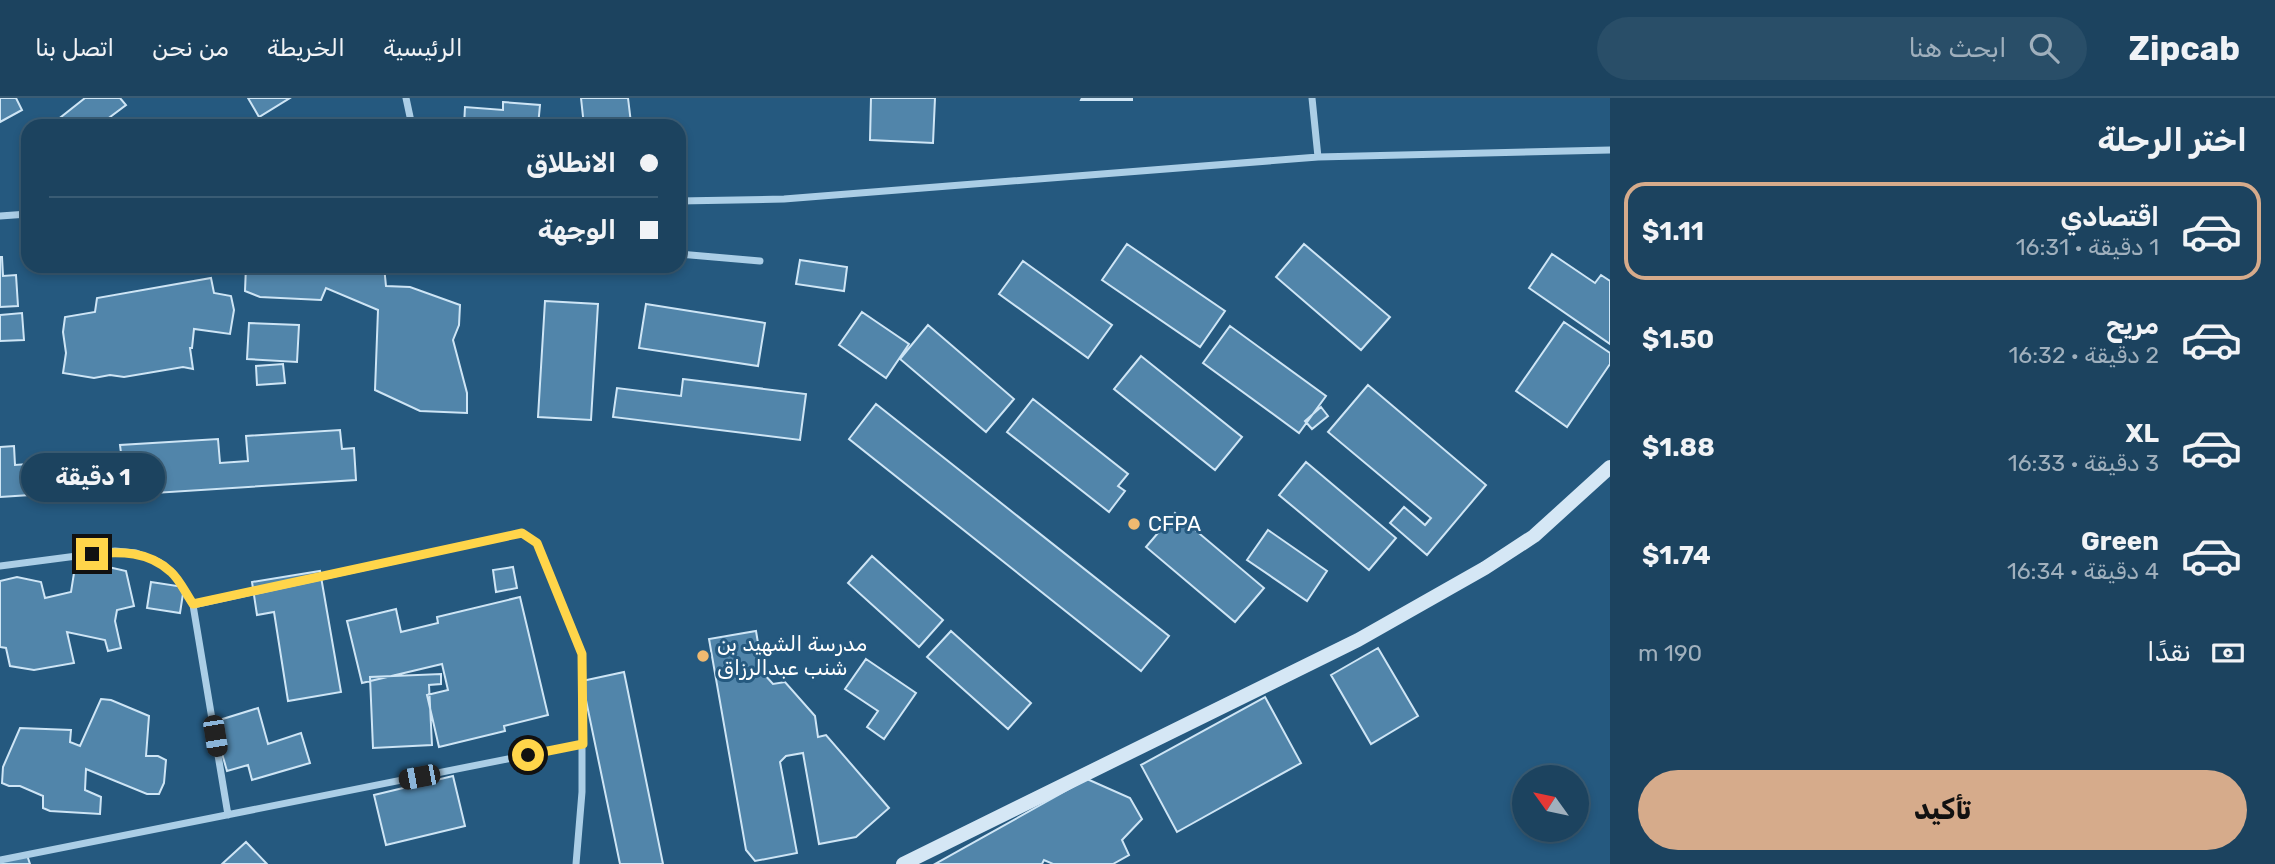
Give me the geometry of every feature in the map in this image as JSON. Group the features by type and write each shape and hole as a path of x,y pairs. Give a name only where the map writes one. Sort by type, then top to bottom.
{"main road":[{"path":"903,864 1370,634 1485,568 1534,536 1610,467"}],"street":[{"path":"406,98 410,119"},
{"path":"1312,98 1318,157"},
{"path":"686,201 784,200 1318,157 1610,150"},
{"path":"0,216 21,214"},
{"path":"686,255 760,261"},
{"path":"193,604 522,533 537,543 582,654 582,792 576,864"},
{"path":"0,566 116,551 136,553 159,562 173,573 193,604 228,815"},
{"path":"0,860 583,744"}],"building":[{"path":"0,98 16,98 22,110 0,122"},
{"path":"85,98 120,98 126,105 107,119 59,119"},
{"path":"248,98 290,98 259,117"},
{"path":"581,98 628,98 631,119 583,119"},
{"path":"871,98 935,98 933,143 870,140"},
{"path":"1132,98 1132,100 1081,100"},
{"path":"503,102 540,105 539,119 464,119 465,107 503,110"},
{"path":"1127,244 1225,311 1200,347 1102,280"},
{"path":"1304,244 1390,317 1361,350 1276,277"},
{"path":"1552,254 1595,283 1601,275 1610,281 1610,344 1529,288"},
{"path":"0,257 3,276 16,275 18,306 0,307"},
{"path":"800,260 847,267 844,291 796,284"},
{"path":"1023,261 1112,325 1088,358 999,294"},
{"path":"246,273 385,273 386,286 410,287 460,305 459,325 453,340 467,393 467,413 420,411 375,390 378,310 326,288 321,300 260,297 245,291"},
{"path":"211,278 214,293 231,296 234,310 230,334 194,329 190,348 193,369 183,367 124,377 110,375 94,378 63,373 66,353 63,332 65,317 95,312 97,298"},
{"path":"545,301 598,304 591,420 538,417"},
{"path":"646,304 765,323 758,366 639,348"},
{"path":"862,312 909,344 886,378 839,345"},
{"path":"22,313 24,340 0,341 0,315"},
{"path":"1564,322 1610,353 1610,364 1567,427 1516,391"},
{"path":"249,323 299,325 297,362 247,359"},
{"path":"928,325 1014,399 986,432 900,359"},
{"path":"1230,326 1326,396 1299,433 1203,363"},
{"path":"1141,356 1242,437 1215,470 1114,389"},
{"path":"283,364 285,383 257,385 256,366"},
{"path":"683,379 806,394 800,440 613,417 617,388 681,396"},
{"path":"1368,385 1486,485 1427,555 1390,523 1404,507 1425,525 1431,518 1328,432"},
{"path":"1033,399 1128,474 1118,486 1125,491 1109,512 1007,432"},
{"path":"876,404 1169,636 1141,671 849,439"},
{"path":"1321,407 1328,416 1312,429 1305,421"},
{"path":"340,430 342,449 354,448 356,480 107,496 105,462 122,461 120,445 218,439 220,463 248,461 246,436"},
{"path":"14,446 15,465 28,464 30,495 0,497 0,447"},
{"path":"1306,462 1396,538 1369,570 1279,495"},
{"path":"74,465 77,483 50,487 47,470"},
{"path":"1175,513 1264,588 1235,622 1146,547"},
{"path":"1268,530 1327,571 1307,601 1247,560"},
{"path":"872,556 943,620 919,647 848,583"},
{"path":"104,566 126,571 134,606 117,610 115,621 121,648 108,651 105,640 67,632 74,663 34,670 10,666 6,648 0,647 0,581 17,577 41,582 45,598 71,592 74,573"},
{"path":"513,567 517,588 496,592 493,570"},
{"path":"320,571 341,692 288,701 274,612 257,615 252,582"},
{"path":"151,582 184,587 180,613 147,608"},
{"path":"520,597 548,715 504,726 505,731 439,747 427,695 448,690 442,664 362,683 347,621 396,609 401,632 438,623 437,617"},
{"path":"756,631 763,673 773,684 785,682 815,716 818,737 826,735 889,808 856,837 819,844 803,753 786,756 780,762 797,853 755,861 746,850 709,639"},
{"path":"951,631 1031,703 1008,729 927,657"},
{"path":"1378,648 1418,716 1371,744 1331,675"},
{"path":"866,659 916,693 884,739 867,727 878,711 845,689"},
{"path":"624,672 663,864 620,864 582,681"},
{"path":"441,674 441,684 429,685 432,745 373,748 370,677"},
{"path":"1265,697 1301,763 1177,832 1141,765"},
{"path":"101,699 111,700 149,716 146,756 158,756 166,760 164,783 159,794 147,794 86,769 85,790 101,797 100,814 50,811 43,808 43,796 20,786 2,783 3,767 20,728 71,730 70,742 80,746"},
{"path":"258,708 268,744 301,733 310,763 252,780 248,765 227,771 213,722"},
{"path":"453,776 465,826 386,845 374,795"},
{"path":"1087,779 1130,798 1142,819 1122,840 1129,855 1113,864 1053,864 1044,860 1042,864 935,864"},
{"path":"246,842 267,864 222,864"},
{"path":"27,855 30,864 0,864 0,862"}],"place":[{"name":"CFPA","path":"1134,524"},
{"name":"مدرسة الشهيد بن شنب عبدالرزاق","path":"703,656"}],"route":[{"path":"92,554 116,551 136,553 159,562 173,573 193,604 522,533 537,543 582,654 583,744 528,755"}]}
